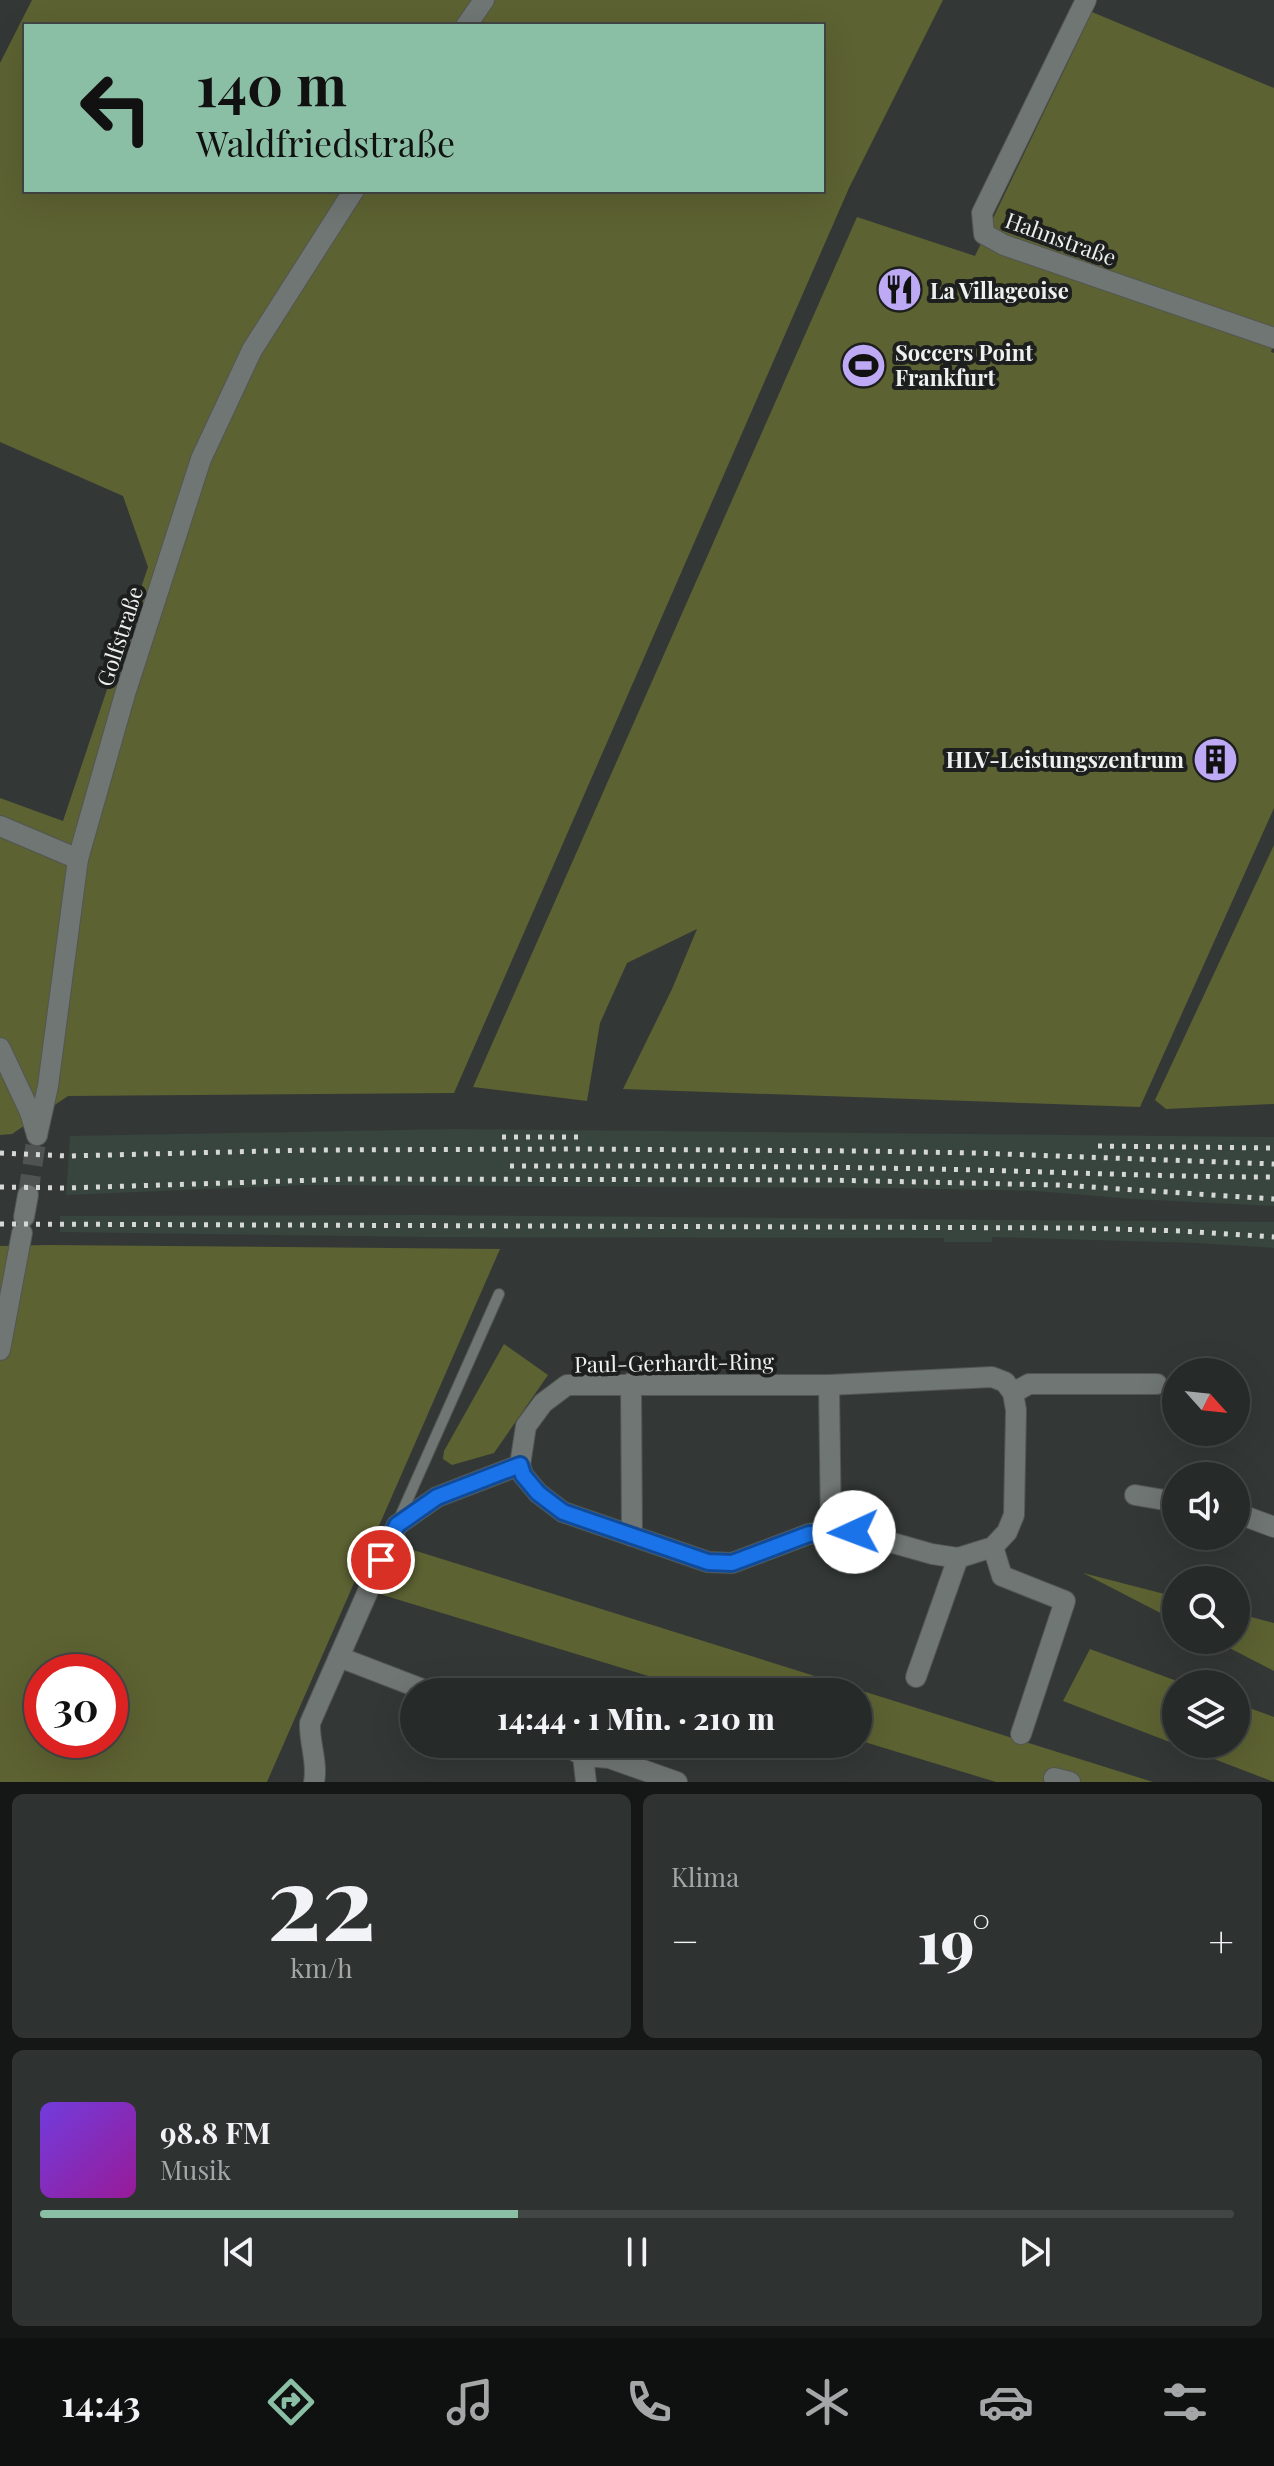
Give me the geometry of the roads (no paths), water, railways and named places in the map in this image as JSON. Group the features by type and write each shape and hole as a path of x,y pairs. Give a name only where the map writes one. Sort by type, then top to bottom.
{"street":[{"path":"467,24 484,0"},
{"name":"Hahnstraße","path":"1086,0 982,213 984,234 1004,245 1274,338"},
{"name":"Golfstraße","path":"0,1048 30,1112 37,1135 48,1086 78,859 125,694 201,459 252,350 353,192"},
{"path":"0,826 78,859"},
{"path":"0,1350 5,1288 28,1195"},
{"name":"Paul-Gerhardt-Ring","path":"520,1465 526,1426 543,1403 567,1385 829,1385 992,1377 1005,1382 1013,1393"},
{"path":"631,1383 632,1536"},
{"path":"314,1782 316,1768 309,1741 310,1723 397,1525 437,1497 520,1465 523,1475 538,1493 563,1512 708,1562 732,1563 809,1534 831,1531 854,1532 932,1554 958,1558 993,1547 1007,1532 1014,1515 1016,1410 1013,1393 1029,1384 1157,1384"},
{"path":"829,1385 831,1531"},
{"path":"1135,1495 1162,1500"},
{"path":"1250,1518 1274,1527"},
{"path":"993,1547 1002,1576 1065,1601 1021,1734"},
{"path":"916,1677 958,1558"},
{"path":"339,1657 400,1680"},
{"path":"583,1758 586,1782"},
{"path":"609,1758 677,1782"}],"lane":[{"path":"397,1525 499,1294"}],"tunnel":[{"path":"28,1195 37,1135"}],"railway":[{"path":"502,1137 582,1137"},
{"path":"1098,1146 1274,1148"},
{"path":"0,1153 68,1156 309,1150 858,1151 1274,1164"},
{"path":"510,1166 877,1168 1274,1177"},
{"path":"0,1187 66,1188 351,1179 826,1180 1060,1185 1274,1199"},
{"path":"0,1224 1081,1228 1274,1237"}],"place":[{"name":"La Villageoise","path":"899,290"},
{"name":"Soccers Point Frankfurt","path":"864,365"},
{"name":"HLV-Leistungszentrum","path":"1215,759"}]}
